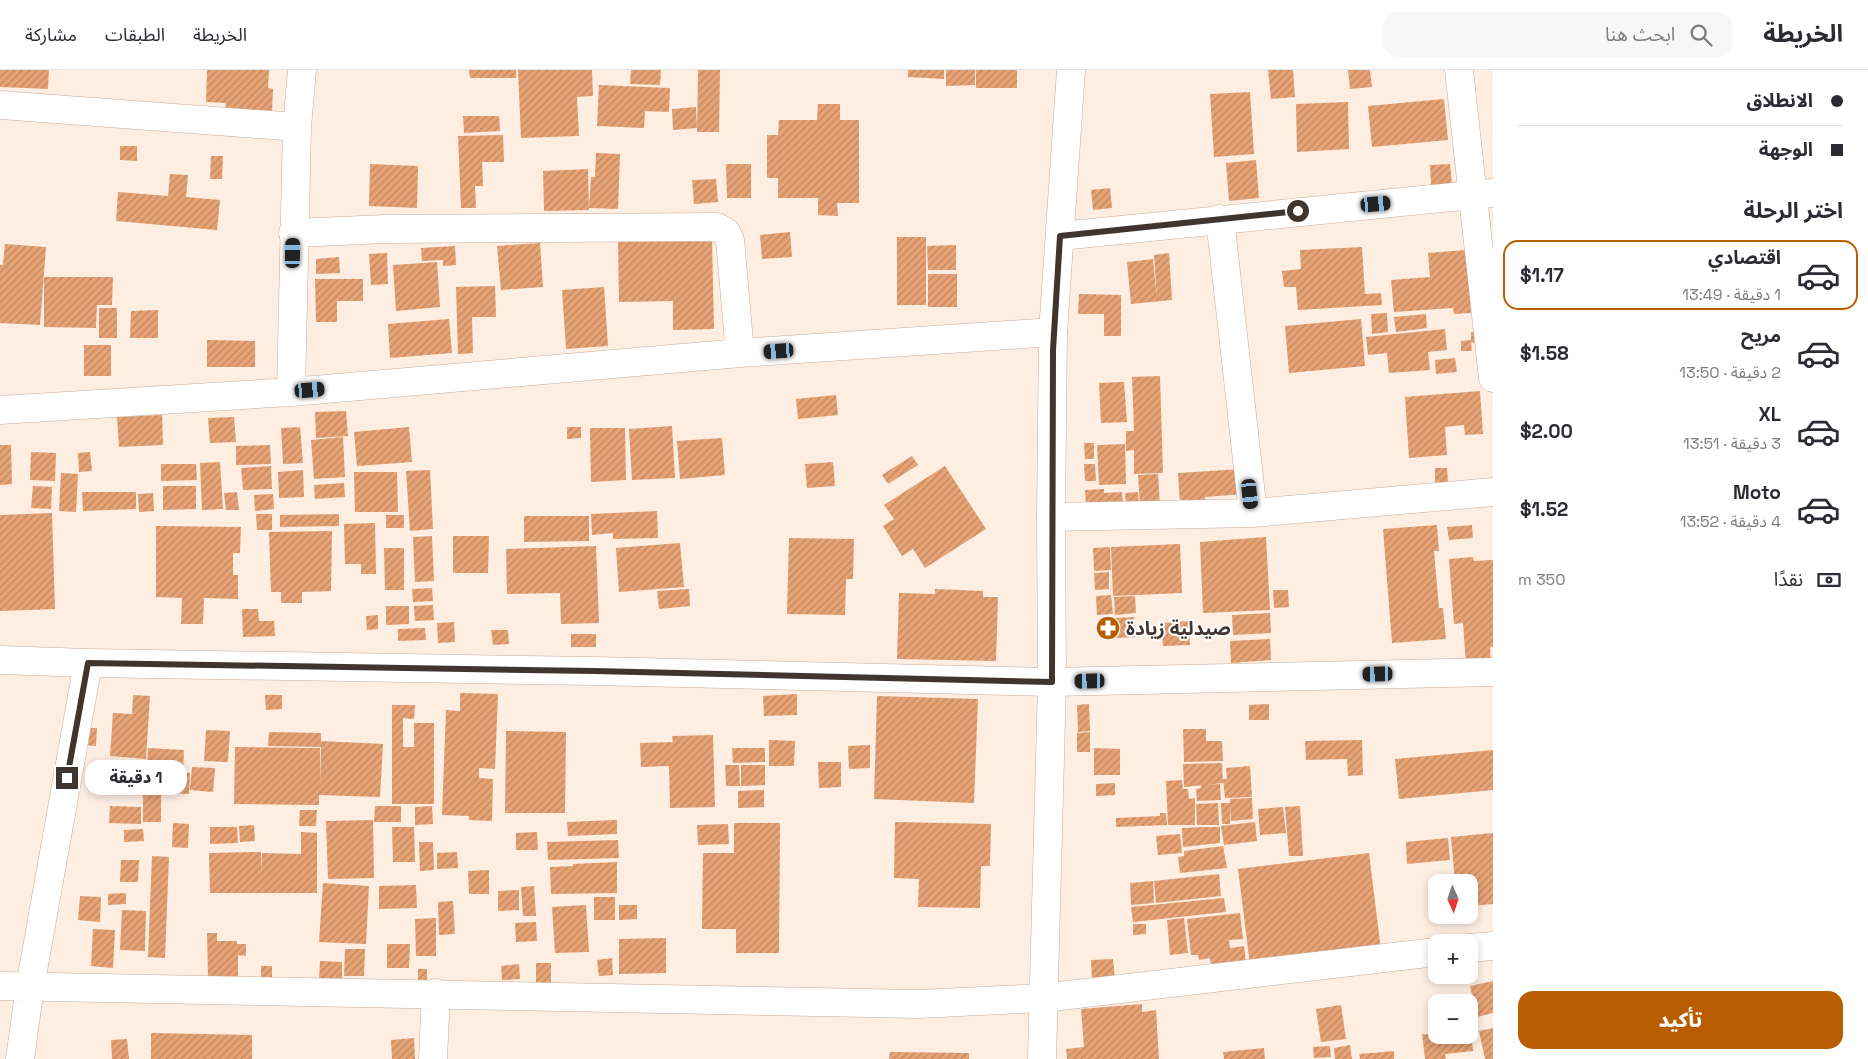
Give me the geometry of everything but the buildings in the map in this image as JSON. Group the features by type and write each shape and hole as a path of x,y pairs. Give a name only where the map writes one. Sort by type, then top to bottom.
{"street":[{"path":"291,392 293,233 297,128 302,70"},
{"path":"1042,1059 1052,682 1051,517 1054,332 1071,70"},
{"path":"1459,70 1483,194 1493,378"},
{"path":"0,105 297,128"},
{"path":"1060,236 1483,194"},
{"path":"1220,219 1253,513"},
{"path":"293,233 385,229 717,227 726,232 730,240 740,354"},
{"path":"0,410 291,392 740,354 1054,332"},
{"path":"1051,517 1253,513 1493,492"},
{"path":"0,660 574,670 1052,682 1493,672"},
{"path":"20,1059 30,986 88,663"},
{"path":"1478,947 1493,946"},
{"path":"0,986 436,993 919,1004 1043,998 1428,953"},
{"path":"433,1059 436,993"}],"place":[{"name":"صيدلية زيادة","path":"1108,628"}],"route":[{"path":"67,778 88,663 594,671 1052,682 1053,350 1060,236 1298,211"}]}
